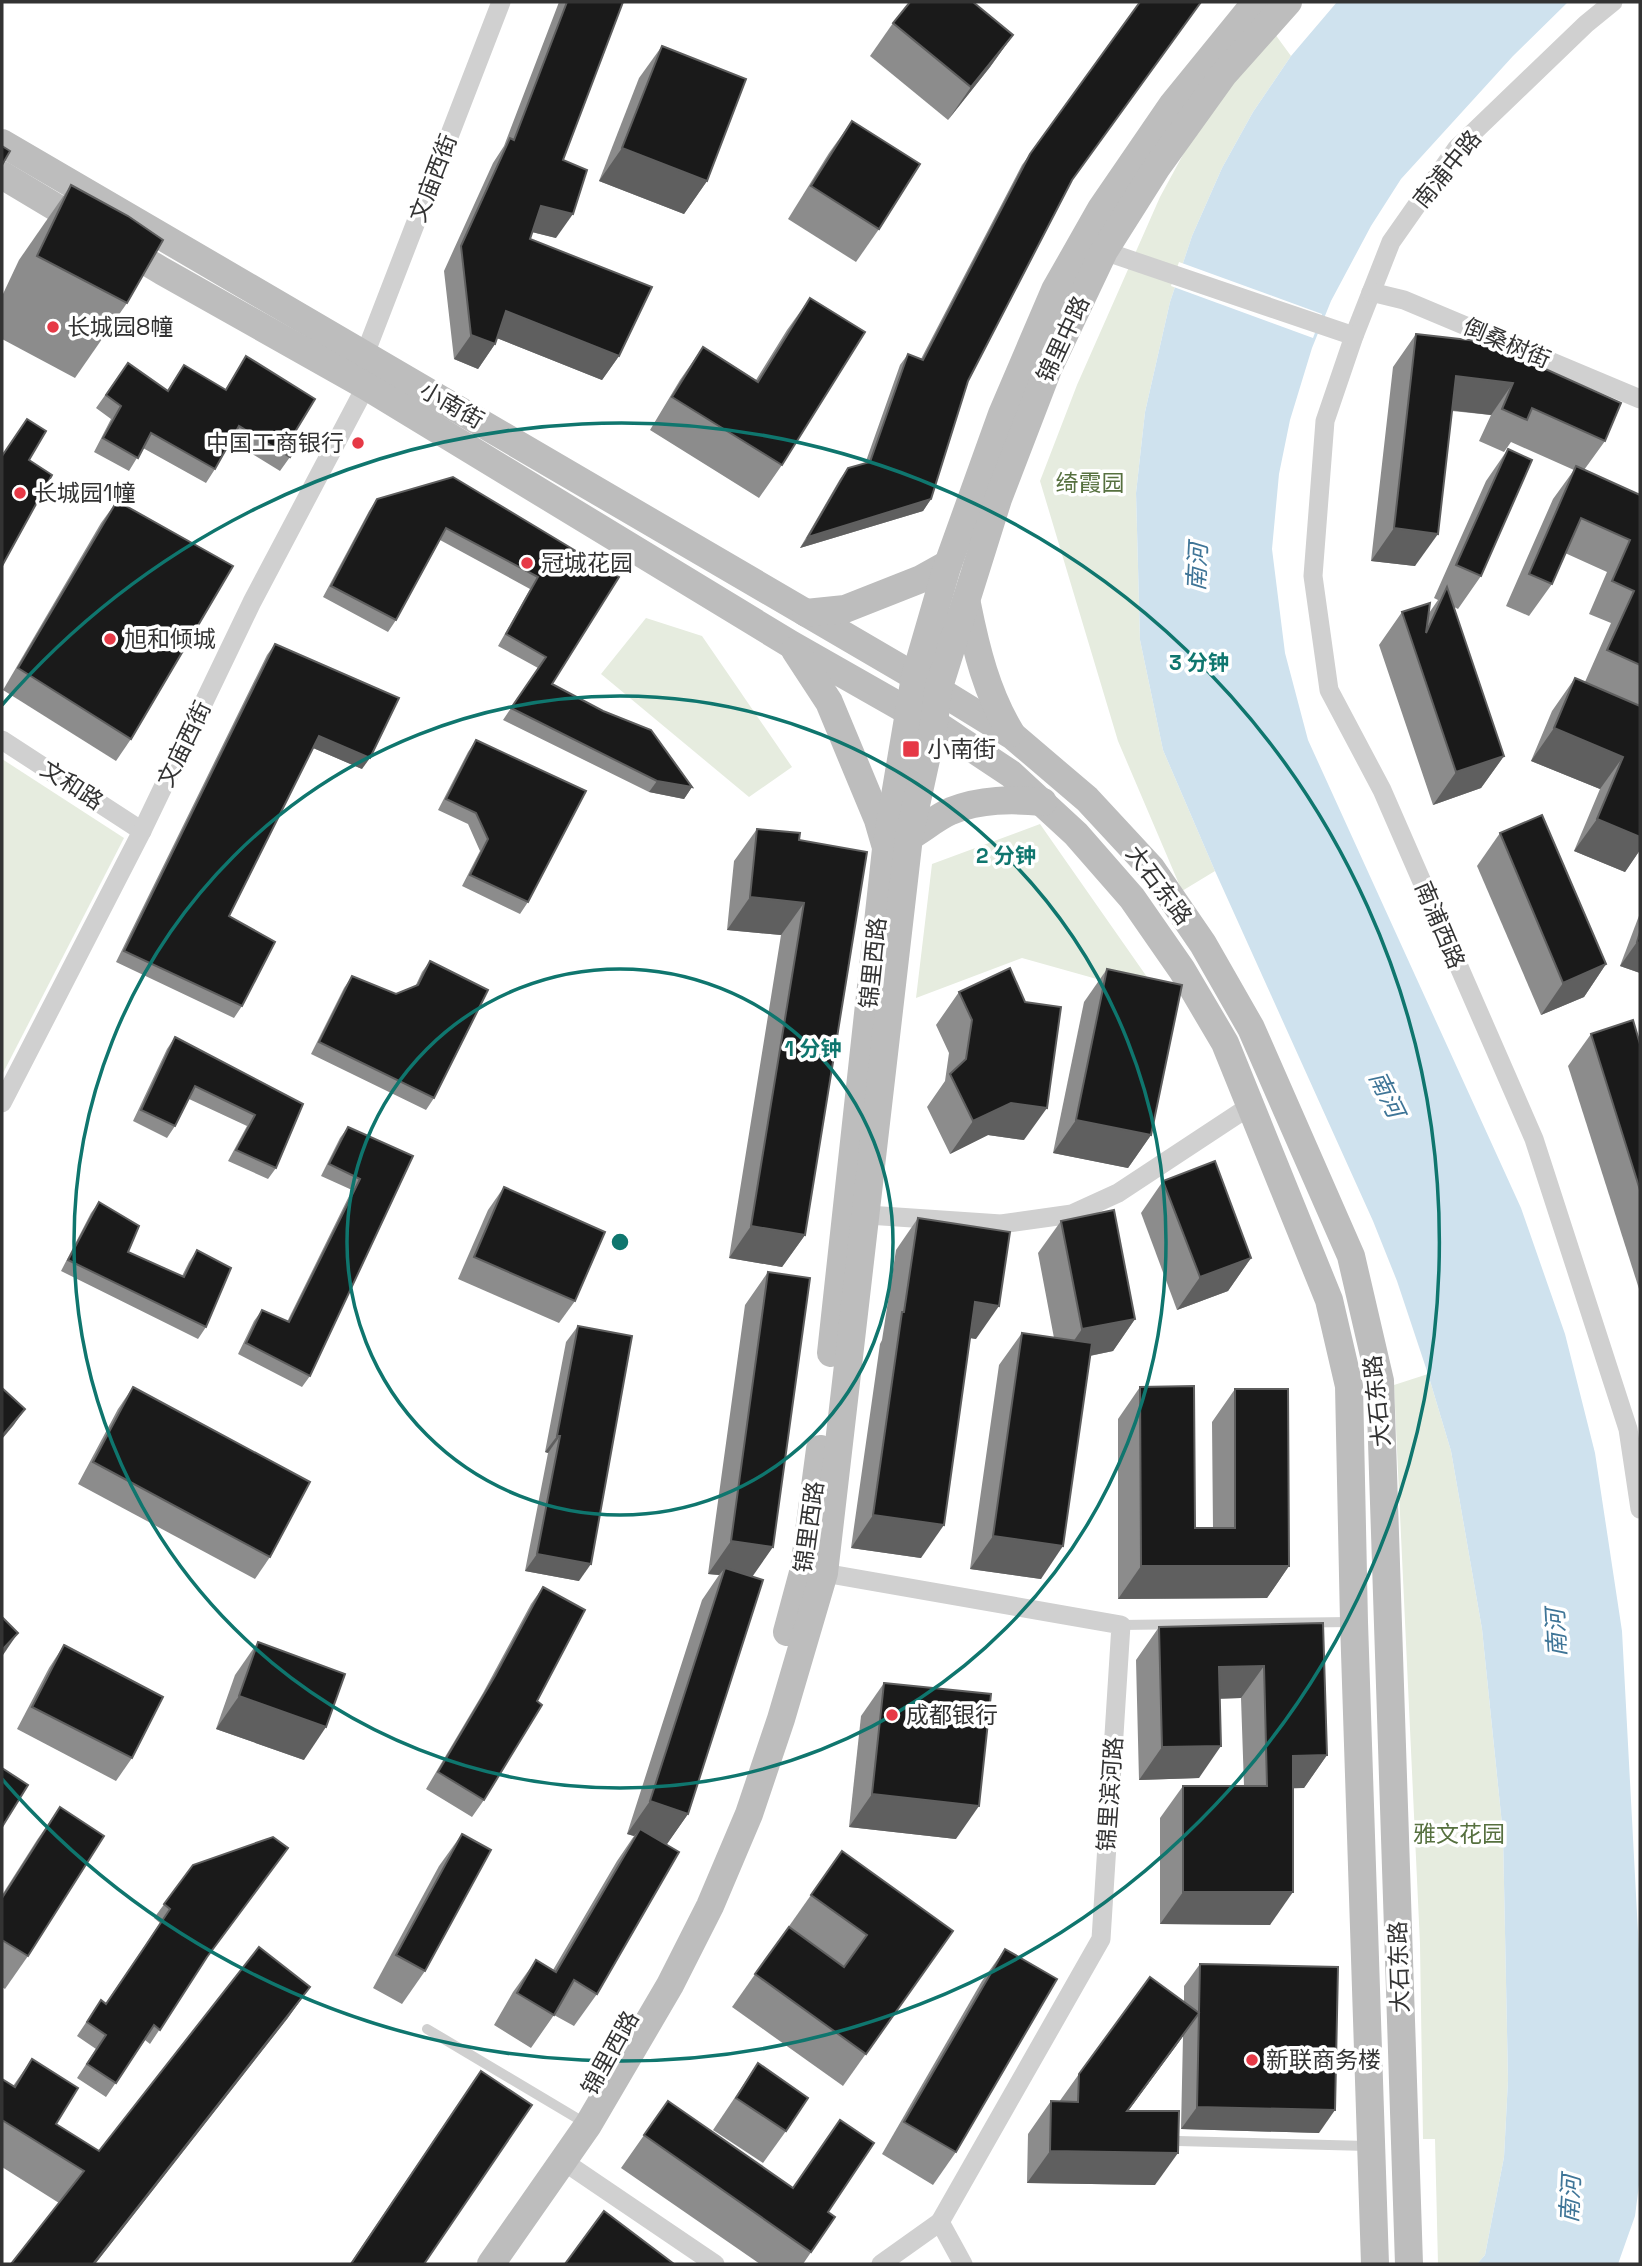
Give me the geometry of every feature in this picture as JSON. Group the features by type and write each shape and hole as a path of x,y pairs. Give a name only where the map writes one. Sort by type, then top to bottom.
{"main road":[{"name":"锦里中路","path":"933,723 927,683 948,564 1002,414 1055,290 1101,209 1173,104 1256,2"},
{"name":"锦里中路","path":"908,711 927,683 966,600 998,499 1048,369 1104,251 1157,167 1223,75 1287,2"},
{"name":"小南街","path":"2,143 927,683"},
{"name":"小南街","path":"2,175 162,271 366,386 792,645 933,723"},
{"path":"806,612 845,609 921,579 948,564"},
{"path":"966,600 978,653 996,708 1013,736"},
{"path":"792,645 829,702 878,820 898,843 950,811 987,801 1043,802"},
{"name":"大石东路","path":"927,683 1013,736 1087,799 1151,868 1203,944 1251,1028 1351,1256 1380,1381 1409,2264"},
{"name":"锦里西路","path":"468,2264 581,2121 670,1985 744,1826 781,1719 824,1573 856,1214 898,843 908,711"},
{"name":"大石东路","path":"933,723 1011,774 1076,834 1132,898 1182,970 1225,1043 1329,1300 1349,1386 1354,1622 1376,2264"},
{"name":"锦里西路","path":"898,843 933,723"},
{"name":"锦里西路","path":"491,2264 563,2161 712,1861 760,1733 804,1569 831,1361 856,1214"}],"street":[{"name":"文庙西街","path":"365,354 501,2"},
{"name":"南浦中路","path":"1354,337 1391,242 1457,148 1586,24 1613,2"},
{"path":"1104,251 1354,337"},
{"name":"倒桑树街","path":"1371,292 1404,300 1640,399"},
{"name":"南浦西路","path":"1354,337 1325,421 1313,576 1329,690 1382,790 1534,1139 1628,1429 1640,1509"},
{"name":"文庙西街","path":"3,1098 142,831 252,602 366,386"},
{"name":"文和路","path":"2,740 142,831"},
{"path":"856,1214 1001,1224 1072,1213 1118,1193 1250,1105"},
{"path":"824,1573 1121,1625"},
{"name":"锦里滨河路","path":"940,2222 1101,1939 1121,1625"},
{"path":"563,2161 715,2264"},
{"path":"881,2264 940,2222 963,2264"}],"lane":[{"path":"1121,1625 1354,1622"},
{"path":"427,2029 581,2121"},
{"path":"1178,2141 1372,2146"}],"green space":[{"name":"绮霞园","path":"1272,30 1291,56 1253,112 1222,168 1192,236 1170,302 1145,412 1136,493 1140,640 1163,750 1215,871 1182,891 1118,741 1040,481 1077,385 1160,197 1210,105"},
{"path":"646,618 702,636 792,767 749,797 601,674"},
{"path":"2,759 124,838 2,1075"},
{"path":"1040,824 1161,997 1022,958 916,998 932,864"},
{"name":"雅文花园","path":"1428,1374 1451,1451 1482,1629 1503,1834 1508,2080 1504,2157 1485,2255 1477,2264 1438,2264 1435,2139 1423,2139 1420,1944 1394,1385"}],"water":[{"name":"南河","path":"1337,2 1568,2 1513,56 1401,179 1371,226 1331,301 1312,348 1290,420 1279,474 1272,549 1285,653 1308,740 1521,1208 1565,1334 1595,1453 1622,1631 1640,1970 1640,2177 1635,2216 1618,2264 1477,2264 1485,2255 1504,2157 1508,2080 1503,1834 1482,1629 1451,1451 1397,1281 1373,1221 1163,750 1140,640 1136,493 1145,412 1170,302 1192,236 1222,168 1253,112 1291,56"}],"pier":[{"path":"1179,262 1322,314 1313,338 1171,286"}],"building":[{"path":"567,2 623,2 563,160 587,170 573,214 541,206 530,239 652,287 619,356 506,311 495,344 471,335 461,246 510,138 514,140"},
{"path":"910,2 973,2 1013,35 971,87 893,23"},
{"path":"1140,2 1201,2 1072,180 968,381 931,499 808,537 848,468 870,462 908,354 923,360 1030,154"},
{"path":"662,46 746,79 707,181 622,148"},
{"path":"852,121 920,164 879,229 811,186"},
{"path":"2,146 10,151 2,165"},
{"path":"71,185 128,216 163,240 127,303 37,256"},
{"path":"810,298 865,332 782,465 672,397 703,347 758,382"},
{"path":"1416,334 1503,344 1503,350 1621,403 1605,441 1532,408 1527,420 1502,409 1513,383 1456,376 1438,534 1394,528"},
{"path":"246,356 315,399 295,432 302,436 290,457 239,426 215,469 151,433 138,458 103,438 121,406 106,395 128,363 168,391 184,365 226,390"},
{"name":"长城园1幢","path":"27,419 46,431 29,460 52,475 2,566 2,456"},
{"path":"1508,449 1532,460 1481,576 1456,565"},
{"path":"1576,466 1640,495 1640,665 1607,650 1634,591 1612,581 1630,540 1581,518 1552,584 1529,574"},
{"name":"冠城花园","path":"453,477 619,577 552,684 603,711 651,730 692,787 657,781 511,708 546,657 506,634 538,577 446,528 396,620 331,586 377,499"},
{"name":"旭和倾城","path":"117,501 233,566 131,739 18,668"},
{"path":"1447,587 1504,756 1456,772 1402,612 1430,603 1426,633"},
{"path":"275,644 399,698 370,758 319,736 229,916 275,942 242,1006 124,951"},
{"path":"1575,678 1640,706 1640,837 1597,819 1623,757 1554,728"},
{"path":"476,740 586,791 528,902 470,875 488,839 476,813 446,799"},
{"path":"1542,815 1606,964 1563,983 1500,833"},
{"path":"757,829 800,833 799,840 867,852 805,1235 751,1226 804,903 750,897"},
{"path":"430,961 488,990 434,1098 319,1042 352,976 396,994 418,985"},
{"path":"1010,968 1025,1002 1061,1007 1047,1108 1011,1103 973,1121 950,1074 966,1059 972,1020 959,992"},
{"path":"1107,969 1182,985 1151,1135 1076,1120"},
{"path":"1633,1020 1640,1044 1640,1190 1591,1034"},
{"path":"175,1037 303,1104 276,1168 236,1150 255,1115 195,1086 175,1126 141,1110"},
{"path":"348,1127 413,1156 310,1376 246,1343 262,1310 289,1322 360,1179 329,1164"},
{"path":"1215,1161 1251,1258 1200,1277 1163,1181"},
{"path":"504,1187 605,1232 575,1301 474,1257"},
{"path":"99,1202 139,1226 128,1252 184,1277 197,1250 231,1268 206,1327 68,1260"},
{"path":"1114,1210 1135,1319 1082,1329 1061,1221"},
{"path":"918,1218 1010,1232 999,1306 975,1302 944,1525 873,1515"},
{"path":"768,1272 810,1278 773,1547 731,1541"},
{"path":"578,1326 632,1336 591,1564 537,1554"},
{"path":"1022,1333 1092,1343 1063,1546 993,1536"},
{"path":"1194,1386 1195,1528 1235,1528 1235,1389 1288,1389 1289,1566 1141,1566 1140,1387"},
{"path":"133,1387 310,1482 270,1557 93,1462"},
{"path":"2,1388 25,1409 2,1436"},
{"path":"725,1568 763,1580 688,1814 650,1801"},
{"path":"543,1587 585,1610 537,1701 542,1705 484,1800 438,1772 495,1676"},
{"path":"2,1617 18,1633 2,1650"},
{"path":"1323,1623 1327,1755 1293,1756 1293,1892 1183,1892 1183,1786 1267,1786 1264,1666 1219,1667 1221,1746 1162,1747 1159,1627"},
{"path":"258,1642 345,1674 326,1727 239,1696"},
{"path":"64,1645 163,1697 132,1758 32,1707"},
{"path":"884,1683 991,1694 979,1806 872,1794"},
{"path":"2,1768 28,1785 2,1827"},
{"path":"60,1807 104,1836 28,1956 2,1940 2,1898"},
{"path":"640,1829 679,1852 597,1994 574,1980 554,2015 517,1993 536,1960 556,1972"},
{"path":"462,1834 491,1850 425,1971 396,1955"},
{"path":"273,1837 288,1848 207,1957 160,2030 154,2025 116,2083 87,2064 106,2035 87,2022 101,2000 106,2004 146,1945 170,1909 164,1904 193,1865"},
{"path":"842,1851 953,1931 866,2054 755,1974 789,1927 844,1967 867,1935 811,1895"},
{"path":"259,1947 310,1987 93,2264 11,2264 84,2171 2,2120 2,2079 15,2087 32,2059 78,2088 56,2124 99,2151"},
{"path":"1005,1949 1057,1979 956,2152 904,2122"},
{"name":"新联商务楼","path":"1200,1964 1338,1967 1335,2110 1197,2107"},
{"path":"1150,1977 1199,2013 1127,2111 1179,2111 1178,2153 1050,2151 1051,2101 1078,2102 1079,2074"},
{"path":"758,2063 808,2098 786,2131 736,2098"},
{"path":"481,2071 532,2105 424,2264 351,2264"},
{"path":"668,2101 793,2188 840,2120 874,2143 828,2212 835,2217 811,2252 644,2135"},
{"path":"604,2211 674,2264 565,2264"}],"place":[{"name":"长城园8幢","path":"53,327"},
{"name":"中国工商银行","path":"358,443"},
{"name":"长城园1幢","path":"20,493"},
{"name":"冠城花园","path":"527,563"},
{"name":"旭和倾城","path":"110,639"},
{"name":"小南街","path":"911,749"},
{"name":"成都银行","path":"892,1715"},
{"name":"新联商务楼","path":"1252,2060"}]}
